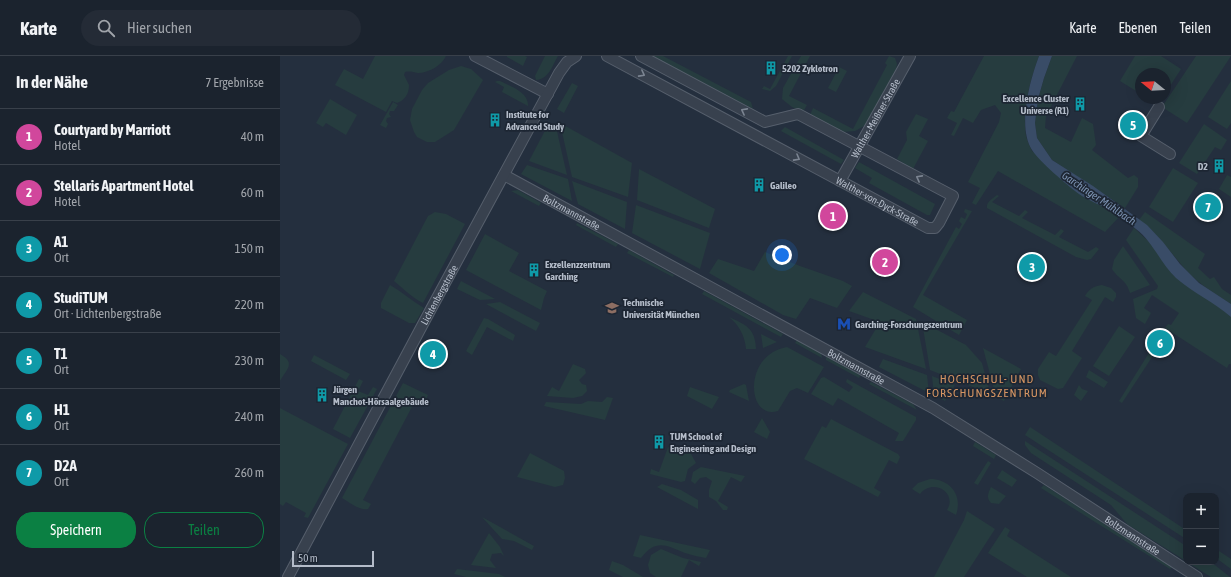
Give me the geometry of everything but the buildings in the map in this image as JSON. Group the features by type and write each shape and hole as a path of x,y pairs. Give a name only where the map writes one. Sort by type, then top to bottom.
{"street":[{"name":"Walther-von-Dyck-Straße","path":"607,56 920,225 928,228 935,228 953,196 798,114 765,122 641,56"},
{"name":"Walther-Meißner-Straße","path":"840,181 910,56"},
{"path":"478,57 548,94"},
{"name":"Lichtenbergstraße","path":"288,577 548,94 564,66 574,57"},
{"path":"1159,107 1141,136 1170,154"},
{"name":"Boltzmannstraße","path":"504,175 933,408 1037,473 1197,577"}],"green space":[{"path":"375,56 446,56 431,70 422,73 405,72 404,75 409,85 407,94 400,102 397,103 392,101 386,112 335,85 344,69 363,79"},
{"path":"507,56 525,56 527,57 523,66"},
{"path":"545,56 558,56 547,75 536,80 535,76"},
{"path":"652,56 663,56 751,102 753,109"},
{"path":"788,56 792,56 776,86 770,91 762,89 764,86 770,89"},
{"path":"801,56 810,56 789,96 807,105 803,112 792,107 782,99 783,88"},
{"path":"889,56 895,58 897,64 896,69 866,125 855,131 843,132 810,115 813,108 853,129 887,65 885,63"},
{"path":"984,56 1039,56 1030,85 1026,105 1025,126 1027,140 1032,151 1119,217 1105,232 998,171 976,205 972,203 980,188 968,182 999,122 1001,113 995,105 981,110 973,123 963,118 954,136 951,135 957,123 947,118 951,111 954,112"},
{"path":"1052,56 1077,56 1046,116 1045,128 1071,142 1082,118 1093,124 1096,145 1092,150 1128,178 1134,175 1138,178 1138,187 1125,208 1052,160 1037,138 1035,123 1038,99"},
{"path":"1135,56 1161,56 1181,69 1171,85 1171,68 1135,68 1135,90 1120,81"},
{"path":"1196,56 1231,56 1187,123 1162,107 1164,104 1171,104 1171,94"},
{"path":"461,66 471,69 483,80 454,130 435,142 427,142 417,137 410,120 412,109 422,90 428,83 449,70"},
{"path":"839,67 847,71 836,92 828,88"},
{"path":"497,81 509,85 522,93 528,106 502,92 504,87 495,82"},
{"path":"1231,81 1231,123 1227,129 1208,117"},
{"path":"572,83 578,86 564,113 557,109"},
{"path":"330,99 357,115 346,135 326,123 323,127 316,123"},
{"path":"393,102 398,105 394,111 390,111 389,114 391,117 387,118 386,121 388,124 386,128 380,125"},
{"path":"916,114 928,119 919,136 928,141 913,169 897,159 907,140 906,132"},
{"path":"549,123 556,127 567,175 529,161"},
{"path":"560,123 632,163 628,197 572,177"},
{"path":"1204,124 1227,140 1221,150 1215,147 1197,174 1179,163"},
{"path":"785,127 844,160 841,164 781,131"},
{"path":"859,162 935,204 930,215 927,215 869,183 872,178 855,168"},
{"path":"527,165 568,179 572,201 521,174"},
{"path":"1173,168 1198,183 1173,222 1149,207"},
{"path":"639,169 715,209 709,228 637,200"},
{"path":"1227,175 1231,177 1231,197 1219,189"},
{"path":"572,181 627,202 625,229 578,204"},
{"path":"518,190 541,203 539,206 511,191"},
{"path":"997,195 999,196 992,202 1019,216 1025,210 1028,212 1022,218 1055,235 1061,229 1064,231 1059,237 1088,252 1096,247 1099,249 1091,259 1087,260 1076,257 987,208 988,202"},
{"path":"636,205 710,233 700,269 632,233"},
{"path":"965,209 972,211 923,295 967,320 959,335 913,307 956,227 959,229 962,224 959,221 961,217 965,219 967,214 964,212"},
{"path":"435,212 446,214 465,224 423,303 411,296 394,281 428,216"},
{"path":"1145,212 1205,254 1198,268 1210,279 1214,277 1222,289 1231,295 1231,304 1197,281 1156,235 1139,220"},
{"path":"577,223 618,244 616,247 576,225"},
{"path":"1134,228 1231,317 1231,364 1229,364 1227,368 1165,328 1168,324 1171,325 1179,313 1152,295 1144,308 1151,313 1145,324 1136,318 1133,299 1157,289 1158,286 1126,240"},
{"path":"485,234 519,253 509,271 547,291 541,310 466,270"},
{"path":"1123,246 1150,285 1130,293 1124,282 1112,269 1114,260"},
{"path":"629,250 674,275 673,277 627,253"},
{"path":"765,252 843,281 852,286 837,308 810,298 796,319 783,315 709,273 718,259 754,271"},
{"path":"461,281 495,299 480,300 457,289"},
{"path":"390,285 424,308 415,323 409,323 381,308 381,303"},
{"path":"1102,285 1111,288 1116,293 1116,297 1113,302 1105,297 1072,351 1082,358 1063,388 1058,389 1040,380 1038,369 1049,352 1056,356 1092,300 1085,296 1088,291"},
{"path":"704,291 783,334 781,337 702,294"},
{"path":"863,292 916,319 926,369 865,347 880,322 849,311"},
{"path":"500,302 540,323 536,331 486,304"},
{"path":"729,317 745,325 752,332 756,349 746,349 741,331"},
{"path":"484,318 515,335 513,341 487,327 472,355 466,351"},
{"path":"922,322 966,345 982,363 990,393 930,370"},
{"path":"1119,326 1135,337 1109,376 1093,366"},
{"path":"761,334 777,342 763,348"},
{"path":"797,340 821,353 822,358 795,343"},
{"path":"787,347 824,367 808,393 797,388 790,391 778,411 768,411 760,406 755,397 754,386 756,373 762,362 772,352"},
{"path":"983,348 1021,369 1004,401 996,397"},
{"path":"1152,348 1156,351 1122,403 1119,401"},
{"path":"280,354 288,360 289,366 280,381"},
{"path":"314,355 350,374 346,380 311,361"},
{"path":"826,356 861,374 859,378 826,360"},
{"path":"883,359 927,375 929,393 879,367"},
{"path":"573,364 585,369 586,373 579,380 582,384 586,385 587,391 582,396 573,398 547,396 552,387 559,391"},
{"path":"1089,370 1108,382 1104,388 1086,377"},
{"path":"932,376 955,385 945,401 934,395"},
{"path":"824,377 849,392 853,387 846,382 847,379 916,417 916,420 903,441 895,441 899,433 838,398 833,406 811,394 821,378"},
{"path":"359,379 363,381 358,391 368,395 373,387 377,389 350,438 333,429"},
{"path":"871,382 913,404 917,410 869,384"},
{"path":"403,383 428,395 423,405 415,401 363,500 371,504 368,509 362,509 342,498"},
{"path":"744,384 746,385 749,401 729,392 730,390"},
{"path":"1079,385 1082,389 1088,391 1081,401 1074,395"},
{"path":"690,387 719,397 712,409 687,396"},
{"path":"607,397 613,398 605,420 544,406 546,402 581,404 588,401 602,402"},
{"path":"280,408 348,444 308,518 304,517 306,513 286,502 283,506 280,504"},
{"path":"762,418 770,432 767,439 754,432"},
{"path":"831,419 898,454 900,457 897,464 889,460 874,488 881,492 878,497 804,459 822,426 826,428"},
{"path":"1030,427 1183,528 1183,537 1025,435"},
{"path":"1025,441 1183,544 1183,559 1127,524 1111,505 1031,453 1025,445"},
{"path":"975,442 996,455 994,459 973,446"},
{"path":"668,447 690,452 696,463 688,469 685,481 681,482 650,474 651,469 659,472"},
{"path":"530,453 564,471 565,478 563,485 555,487 517,477"},
{"path":"988,461 991,463 978,485 974,483"},
{"path":"701,467 745,476 741,482 731,477 718,501 728,507 727,510 723,510 716,501 709,497 709,490 712,481 706,477 700,478 695,484 691,481 693,472"},
{"path":"1002,470 1017,480 1012,487 997,478"},
{"path":"930,479 943,482 949,485 953,490 958,501 956,515 947,510 949,498 942,489 931,487 925,489 920,494 912,489 918,483"},
{"path":"662,484 681,490 698,500 698,509 657,487"},
{"path":"1044,485 1172,567 1170,569 1041,488"},
{"path":"991,487 1006,496 999,504 991,503 988,499 988,493"},
{"path":"967,511 995,529 964,577 934,577 964,520"},
{"path":"482,517 534,546 532,550 514,541 502,539"},
{"path":"1005,527 1010,530 1007,536 1071,577 1027,577 988,553"},
{"path":"489,533 500,547 504,556 501,553 492,554 490,560 496,568 471,565"},
{"path":"640,535 710,550 706,558 698,557 661,545 651,548 641,558 633,556"},
{"path":"661,549 683,558 701,562 699,566 689,560 681,577 656,577 650,573 648,565 651,555"},
{"path":"1219,551 1231,559 1231,569 1219,560"},
{"path":"612,561 623,565 643,577 623,577 609,570"},
{"path":"1192,565 1215,565 1230,577 1211,577"},
{"path":"457,569 499,574 505,577 466,577 454,574"}],"water":[{"name":"Garchinger Mühlbach","path":"1039,56 1052,56 1038,99 1035,123 1037,138 1052,160 1093,186 1147,225 1163,242 1180,264 1199,283 1231,304 1231,317 1176,278 1142,234 1121,217 1079,194 1047,167 1032,150 1028,140 1025,116 1029,90"}],"place":[{"name":"5202 Zyklotron","path":"771,68"},
{"name":"Excellence Cluster Universe (R1)","path":"1080,104"},
{"name":"Institute for Advanced Study","path":"495,120"},
{"name":"T1","path":"1133,125"},
{"name":"D2","path":"1219,166"},
{"name":"Galileo","path":"759,185"},
{"name":"D2A","path":"1208,207"},
{"name":"Courtyard by Marriott","path":"833,216"},
{"name":"Stellaris Apartment Hotel","path":"885,262"},
{"name":"A1","path":"1032,267"},
{"name":"Exzellenzzentrum Garching","path":"534,270"},
{"name":"Technische Universität München","path":"612,308"},
{"name":"Garching-Forschungszentrum","path":"844,324"},
{"name":"H1","path":"1160,343"},
{"name":"StudiTUM","path":"433,354"},
{"name":"Jürgen Manchot-Hörsaalgebäude","path":"322,395"},
{"name":"TUM School of Engineering and Design","path":"659,442"}],"district":[{"name":"HOCHSCHUL- UND FORSCHUNGSZENTRUM","path":"987,386"}]}
